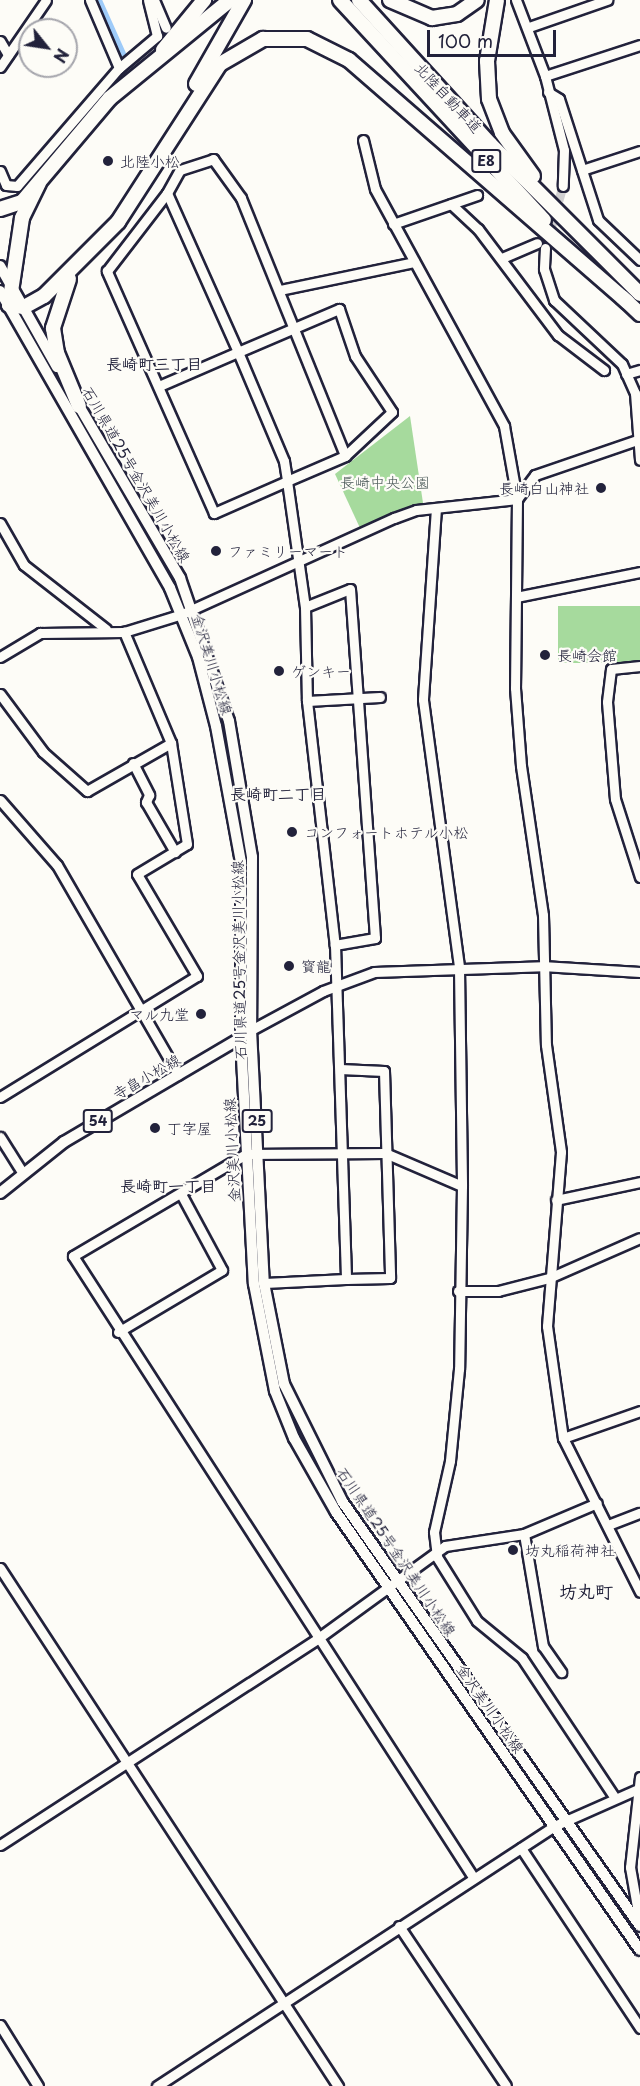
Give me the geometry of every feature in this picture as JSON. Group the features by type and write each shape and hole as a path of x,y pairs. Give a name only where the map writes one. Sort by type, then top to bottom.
{"highway":[{"path":"0,209 22,202 86,123 131,80 204,0"},
{"path":"131,80 230,0"},
{"path":"183,123 204,67 244,0"},
{"name":"北陸自動車道","path":"340,0 477,152 640,314"},
{"name":"北陸自動車道","path":"359,0 490,144 640,294"},
{"path":"390,0 432,18 457,14 477,0"},
{"path":"496,0 487,80 502,133 564,211 640,287"},
{"path":"39,183 19,232 7,290 9,305 24,307 80,263 127,211 183,123 210,75 248,44 278,36 321,44 361,71 627,302"},
{"path":"79,406 57,353 53,328 60,296 80,263"}],"main road":[{"name":"石川県道25号金沢美川小松線","path":"0,266 7,290 24,307 195,610 229,721 244,793 252,857 251,1030 264,1283 274,1346 303,1430 342,1501 394,1585 640,1925"},
{"name":"金沢美川小松線","path":"9,305 139,526 182,614 233,799 241,862 241,1039 254,1284 275,1391 294,1438 336,1512 394,1585 554,1826 640,1950"},
{"name":"寺畠小松線","path":"0,1193 22,1172 178,1075 241,1039 251,1030"}],"street":[{"path":"0,68 46,0"},
{"path":"90,0 119,68"},
{"path":"0,171 6,185 17,186 119,68 157,36 148,0"},
{"path":"154,0 166,28"},
{"path":"516,0 529,27 545,76 564,150 563,186"},
{"path":"529,27 607,0"},
{"path":"0,41 8,55"},
{"path":"545,76 640,45"},
{"path":"548,92 559,99 598,220 640,259"},
{"path":"363,140 375,189 504,426 517,499 515,688 543,915 542,966 561,1152 549,1278 547,1326 563,1438 640,1592"},
{"path":"582,170 640,151"},
{"path":"159,386 238,351 290,330 339,309 355,356 392,412 345,456 214,513 107,272 167,193 180,170 213,159 241,198 280,290 290,330 345,456"},
{"path":"167,193 238,351 284,461 305,607 307,701 335,945 346,1279"},
{"path":"393,224 477,195"},
{"path":"451,204 502,258 558,335 604,370"},
{"path":"502,258 541,245 544,269 554,300 626,374 635,393 640,460"},
{"path":"280,290 414,262"},
{"path":"626,374 640,373"},
{"path":"0,657 40,633 106,628 124,632 195,610 394,518 436,508 517,499 535,475 640,439"},
{"path":"436,508 423,700 459,968 462,1186 458,1291 459,1369 450,1461 434,1532 437,1557 477,1621 522,1658 615,1798"},
{"path":"0,522 24,565 106,628"},
{"path":"516,597 640,572"},
{"path":"305,607 350,589 375,938 335,945"},
{"path":"0,1097 197,976 137,874 187,844 171,743 124,632"},
{"path":"640,666 611,669 607,702 615,799 640,877"},
{"path":"0,694 43,752 87,790 171,743"},
{"path":"307,701 380,697"},
{"path":"133,763 148,795 146,802 174,852"},
{"path":"0,800 57,865 140,1013 178,1075"},
{"path":"251,1030 337,986 374,972 542,966 640,972"},
{"path":"264,1283 390,1278 384,1153 384,1071 340,1069"},
{"path":"0,1137 22,1172"},
{"path":"462,1186 384,1153 246,1154 73,1256 118,1332 473,1877"},
{"path":"556,1200 640,1182"},
{"path":"118,1332 222,1270 181,1194"},
{"path":"458,1291 498,1291 549,1278 640,1238"},
{"path":"563,1438 640,1411"},
{"path":"0,1845 317,1639 437,1557 445,1546 524,1534 597,1503"},
{"path":"608,1524 640,1513"},
{"path":"524,1534 543,1646 561,1672"},
{"path":"0,1568 338,2086"},
{"path":"640,1777 630,1867 640,1925"},
{"path":"157,2086 554,1826 638,1789"},
{"path":"521,1848 640,2028"},
{"path":"399,1926 506,2086"},
{"path":"0,2025 38,2086"}],"green space":[{"name":"長崎中央公園","path":"410,416 423,503 360,528 335,474"},
{"path":"558,606 640,606 640,663 558,663"}],"waterway":[{"path":"97,0 122,56"}],"tunnel":[{"path":"548,239 563,186"}],"place":[{"name":"北陸小松","path":"108,161"},
{"name":"長崎白山神社","path":"601,488"},
{"name":"ファミリーマート","path":"216,551"},
{"name":"長崎会館","path":"545,655"},
{"name":"ゲンキー","path":"279,671"},
{"name":"コンフォートホテル小松","path":"292,832"},
{"name":"寳龍","path":"289,966"},
{"name":"マル九堂","path":"201,1014"},
{"name":"丁字屋","path":"155,1128"},
{"name":"坊丸稲荷神社","path":"513,1550"}],"district":[{"name":"長崎町三丁目","path":"154,363"},
{"name":"長崎町二丁目","path":"278,793"},
{"name":"長崎町一丁目","path":"168,1185"},
{"name":"坊丸町","path":"586,1591"}]}
